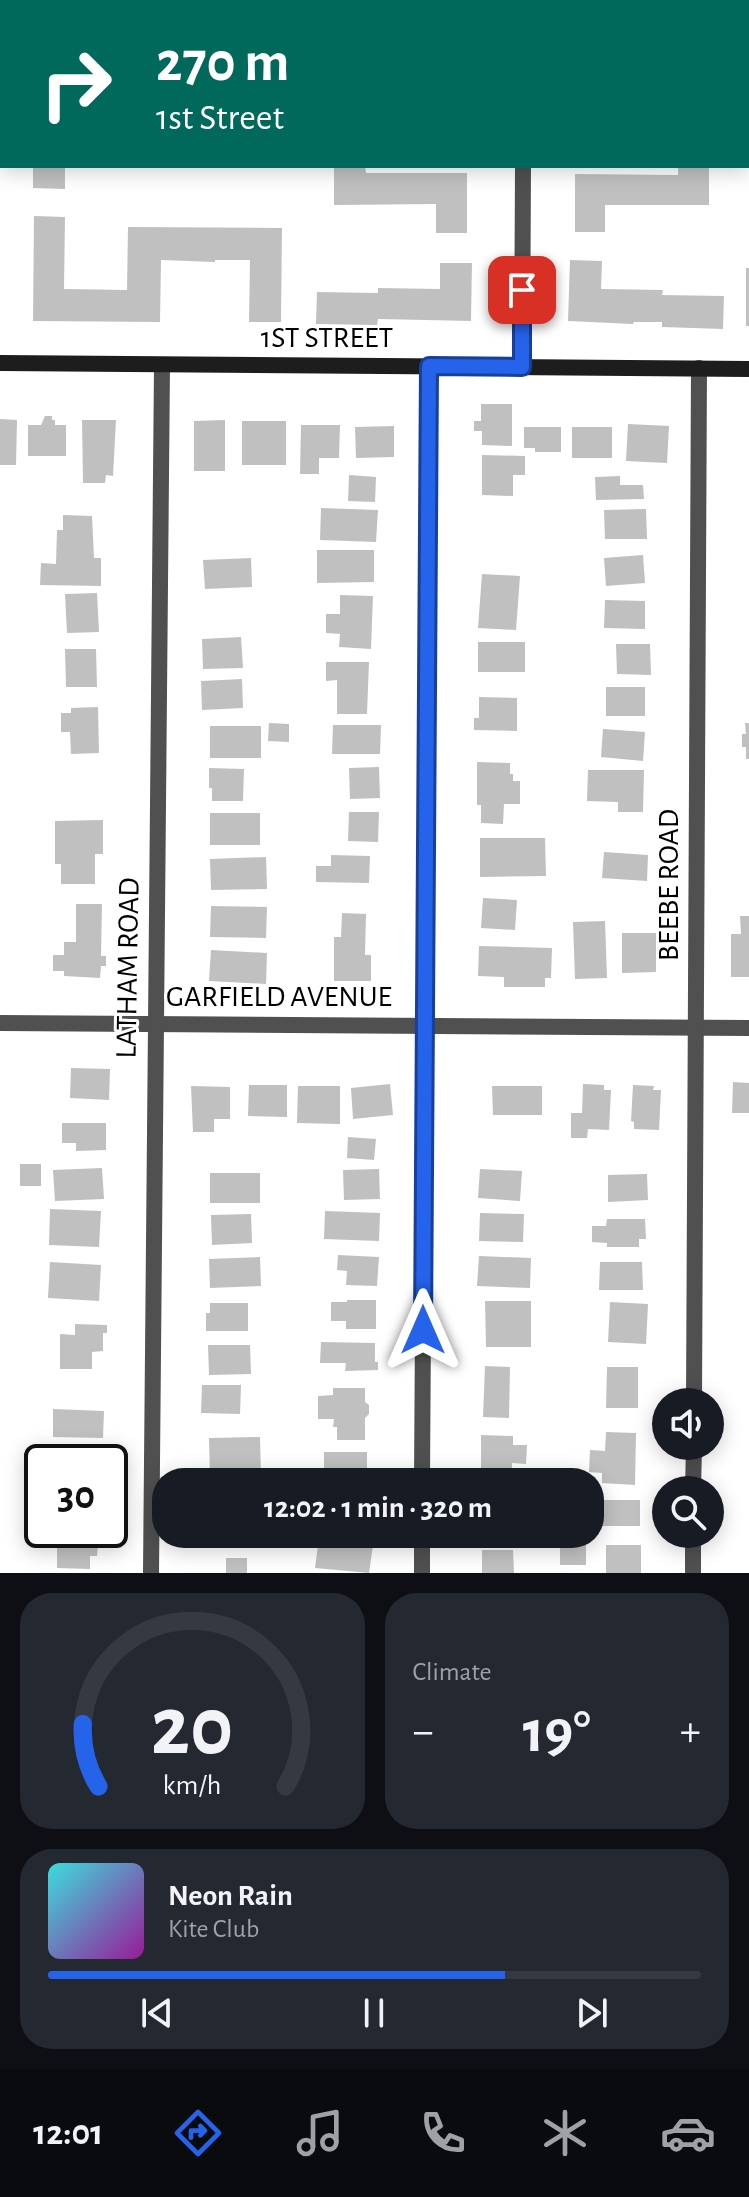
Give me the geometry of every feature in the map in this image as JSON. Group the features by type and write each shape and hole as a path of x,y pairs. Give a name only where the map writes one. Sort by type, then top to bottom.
{"street":[{"path":"522,367 523,168"},
{"name":"1ST STREET","path":"0,363 749,369"},
{"name":"LATHAM ROAD","path":"151,1573 162,365"},
{"path":"422,1468 429,366"},
{"name":"BEEBE ROAD","path":"694,1388 699,368"},
{"name":"GARFIELD AVENUE","path":"0,1023 749,1028"},
{"path":"422,1548 422,1573"},
{"path":"693,1548 693,1573"}],"building":[{"path":"33,168 65,168 65,189 33,188"},
{"path":"334,168 365,168 366,173 467,173 467,233 436,233 436,204 334,205"},
{"path":"678,168 709,168 709,205 605,205 605,232 575,232 575,174 678,175"},
{"path":"34,216 65,217 64,289 127,290 128,227 282,228 281,322 249,322 250,260 161,260 160,322 33,321"},
{"path":"570,260 602,261 601,289 663,290 662,295 724,296 723,329 662,327 662,322 568,321"},
{"path":"440,263 472,263 471,321 378,319 377,325 316,324 317,292 378,293 378,288 440,289"},
{"path":"746,268 749,268 749,326 746,326"},
{"path":"481,404 512,404 512,446 482,445 482,431 474,431 474,421 481,421"},
{"path":"45,416 52,416 55,425 66,425 66,456 28,456 28,425 41,425"},
{"path":"0,419 17,420 16,465 0,465"},
{"path":"82,420 116,420 113,476 106,475 105,483 83,483"},
{"path":"225,420 225,471 194,471 194,421"},
{"path":"242,421 286,421 286,465 242,465"},
{"path":"628,424 669,426 667,463 626,461"},
{"path":"301,425 340,425 339,458 319,458 319,474 300,474"},
{"path":"394,426 394,457 356,458 355,427"},
{"path":"524,427 561,427 561,452 535,452 535,448 524,448"},
{"path":"572,427 612,427 612,458 572,458"},
{"path":"482,455 525,456 525,475 513,475 513,496 482,495"},
{"path":"349,475 376,477 375,502 348,501"},
{"path":"620,476 620,485 643,485 644,499 596,500 595,477"},
{"path":"321,508 378,510 376,542 320,540"},
{"path":"646,509 647,539 605,539 604,510"},
{"path":"63,515 92,516 94,558 101,558 101,586 40,585 41,563 56,564 57,530 63,530"},
{"path":"317,550 374,550 374,582 317,583"},
{"path":"643,555 645,583 606,586 604,558"},
{"path":"251,558 252,587 205,589 203,560"},
{"path":"482,574 520,576 516,630 478,628"},
{"path":"97,593 99,632 67,633 65,594"},
{"path":"340,595 373,596 371,649 339,647 340,634 326,633 326,614 340,614"},
{"path":"605,600 645,601 645,629 604,628"},
{"path":"241,637 243,668 203,669 202,639"},
{"path":"478,642 525,642 525,672 478,672"},
{"path":"616,644 650,644 651,675 617,674"},
{"path":"65,649 96,649 97,687 66,687"},
{"path":"326,662 369,662 367,714 337,714 337,680 326,681"},
{"path":"242,679 243,708 202,710 201,681"},
{"path":"606,687 645,687 645,716 606,716"},
{"path":"479,697 517,698 517,731 474,730 474,718 479,718"},
{"path":"98,707 99,753 71,754 70,732 61,732 61,713 71,713 71,708"},
{"path":"269,723 289,724 289,742 268,741"},
{"path":"745,723 749,723 749,759 746,759 746,747 742,747"},
{"path":"333,725 381,725 380,754 332,754"},
{"path":"210,726 261,726 261,758 210,758"},
{"path":"603,729 645,732 643,761 601,757"},
{"path":"477,762 510,763 513,781 520,781 520,804 504,804 503,824 481,823 481,805 477,805"},
{"path":"379,767 380,798 350,799 349,768"},
{"path":"209,768 244,769 243,801 212,801"},
{"path":"588,770 644,770 643,812 618,812 618,802 587,801"},
{"path":"349,812 379,812 378,842 348,841"},
{"path":"210,813 260,813 260,845 210,845"},
{"path":"103,820 103,854 95,854 95,884 61,884 61,864 55,864 55,821"},
{"path":"480,838 545,838 546,876 480,877"},
{"path":"604,852 648,855 647,881 602,878"},
{"path":"331,855 370,856 369,883 316,882 316,866 331,866"},
{"path":"266,857 267,889 211,890 210,859"},
{"path":"483,898 517,900 515,930 481,928"},
{"path":"76,904 102,904 101,956 106,956 106,966 101,966 100,978 64,976 64,971 53,971 53,955 64,955 64,942 76,942"},
{"path":"211,906 267,907 266,938 210,937"},
{"path":"342,913 366,914 365,955 371,955 371,981 334,981 334,937 341,937"},
{"path":"740,916 749,916 749,977 731,977 731,934 741,934"},
{"path":"605,921 607,978 575,979 573,922"},
{"path":"622,933 656,933 656,972 622,973"},
{"path":"479,946 552,948 551,978 545,978 545,987 504,987 504,977 478,976"},
{"path":"211,950 267,953 266,984 209,981"},
{"path":"71,1068 110,1069 109,1100 70,1098"},
{"path":"733,1082 749,1083 749,1113 732,1113"},
{"path":"390,1084 393,1115 353,1119 351,1088"},
{"path":"583,1084 604,1085 604,1090 611,1090 609,1130 588,1129 587,1138 571,1138 571,1113 582,1113"},
{"path":"249,1085 287,1085 287,1117 248,1116"},
{"path":"633,1085 654,1086 653,1090 661,1090 659,1130 634,1129 634,1122 631,1121"},
{"path":"191,1086 230,1087 230,1119 214,1119 214,1132 193,1132"},
{"path":"298,1086 340,1086 340,1124 297,1123"},
{"path":"492,1086 542,1086 542,1115 493,1115"},
{"path":"62,1123 106,1123 106,1150 76,1151 76,1143 62,1143"},
{"path":"348,1137 376,1139 374,1160 347,1158"},
{"path":"20,1164 41,1164 41,1186 20,1186"},
{"path":"102,1168 104,1199 55,1201 53,1170"},
{"path":"379,1169 380,1199 344,1200 343,1170"},
{"path":"480,1169 522,1171 520,1201 478,1198"},
{"path":"210,1173 260,1173 260,1203 210,1203"},
{"path":"647,1174 648,1200 608,1202 608,1175"},
{"path":"50,1209 101,1211 99,1247 49,1245"},
{"path":"325,1211 380,1213 379,1241 324,1239"},
{"path":"480,1213 524,1214 523,1242 479,1241"},
{"path":"251,1214 252,1243 212,1245 211,1215"},
{"path":"607,1219 645,1219 646,1239 639,1239 639,1247 607,1247 607,1243 592,1242 592,1226 606,1226"},
{"path":"338,1255 379,1257 377,1286 346,1285 347,1271 337,1270"},
{"path":"479,1256 531,1258 530,1288 477,1286"},
{"path":"260,1257 261,1286 210,1288 209,1259"},
{"path":"50,1262 101,1265 99,1301 48,1298"},
{"path":"600,1262 642,1262 643,1290 599,1290"},
{"path":"376,1300 376,1329 346,1329 346,1321 331,1321 331,1302"},
{"path":"485,1301 531,1301 531,1347 486,1347"},
{"path":"610,1302 648,1304 646,1344 608,1342"},
{"path":"210,1303 248,1303 248,1331 206,1331 206,1313 210,1313"},
{"path":"75,1324 107,1325 107,1333 103,1333 103,1351 92,1352 92,1369 60,1369 60,1334 75,1335"},
{"path":"321,1342 375,1343 378,1370 345,1371 346,1363 320,1363"},
{"path":"208,1345 250,1345 251,1374 209,1375"},
{"path":"485,1366 510,1367 509,1418 483,1417"},
{"path":"607,1367 638,1367 638,1408 606,1408"},
{"path":"202,1385 241,1385 240,1414 201,1413"},
{"path":"333,1388 365,1388 369,1414 365,1418 365,1440 337,1440 334,1419 318,1419 318,1396 333,1395"},
{"path":"53,1409 104,1411 103,1438 53,1437"},
{"path":"606,1432 636,1433 635,1485 604,1483 604,1468 589,1468 590,1450 605,1451"},
{"path":"481,1435 513,1436 513,1445 527,1445 526,1464 512,1463 512,1468 481,1468"},
{"path":"260,1437 261,1468 210,1468 209,1438"},
{"path":"324,1452 367,1452 367,1468 324,1468"},
{"path":"604,1500 640,1500 640,1526 604,1526"},
{"path":"606,1545 641,1545 641,1573 606,1573"},
{"path":"57,1548 98,1548 97,1556 90,1556 90,1569 57,1568"},
{"path":"318,1548 373,1548 369,1573 315,1568"},
{"path":"560,1548 586,1548 586,1565 560,1565"},
{"path":"482,1550 513,1550 514,1573 482,1573"},
{"path":"226,1558 247,1558 247,1573 226,1573"}],"route":[{"path":"423,1330 429,366 522,367 522,290"}]}
